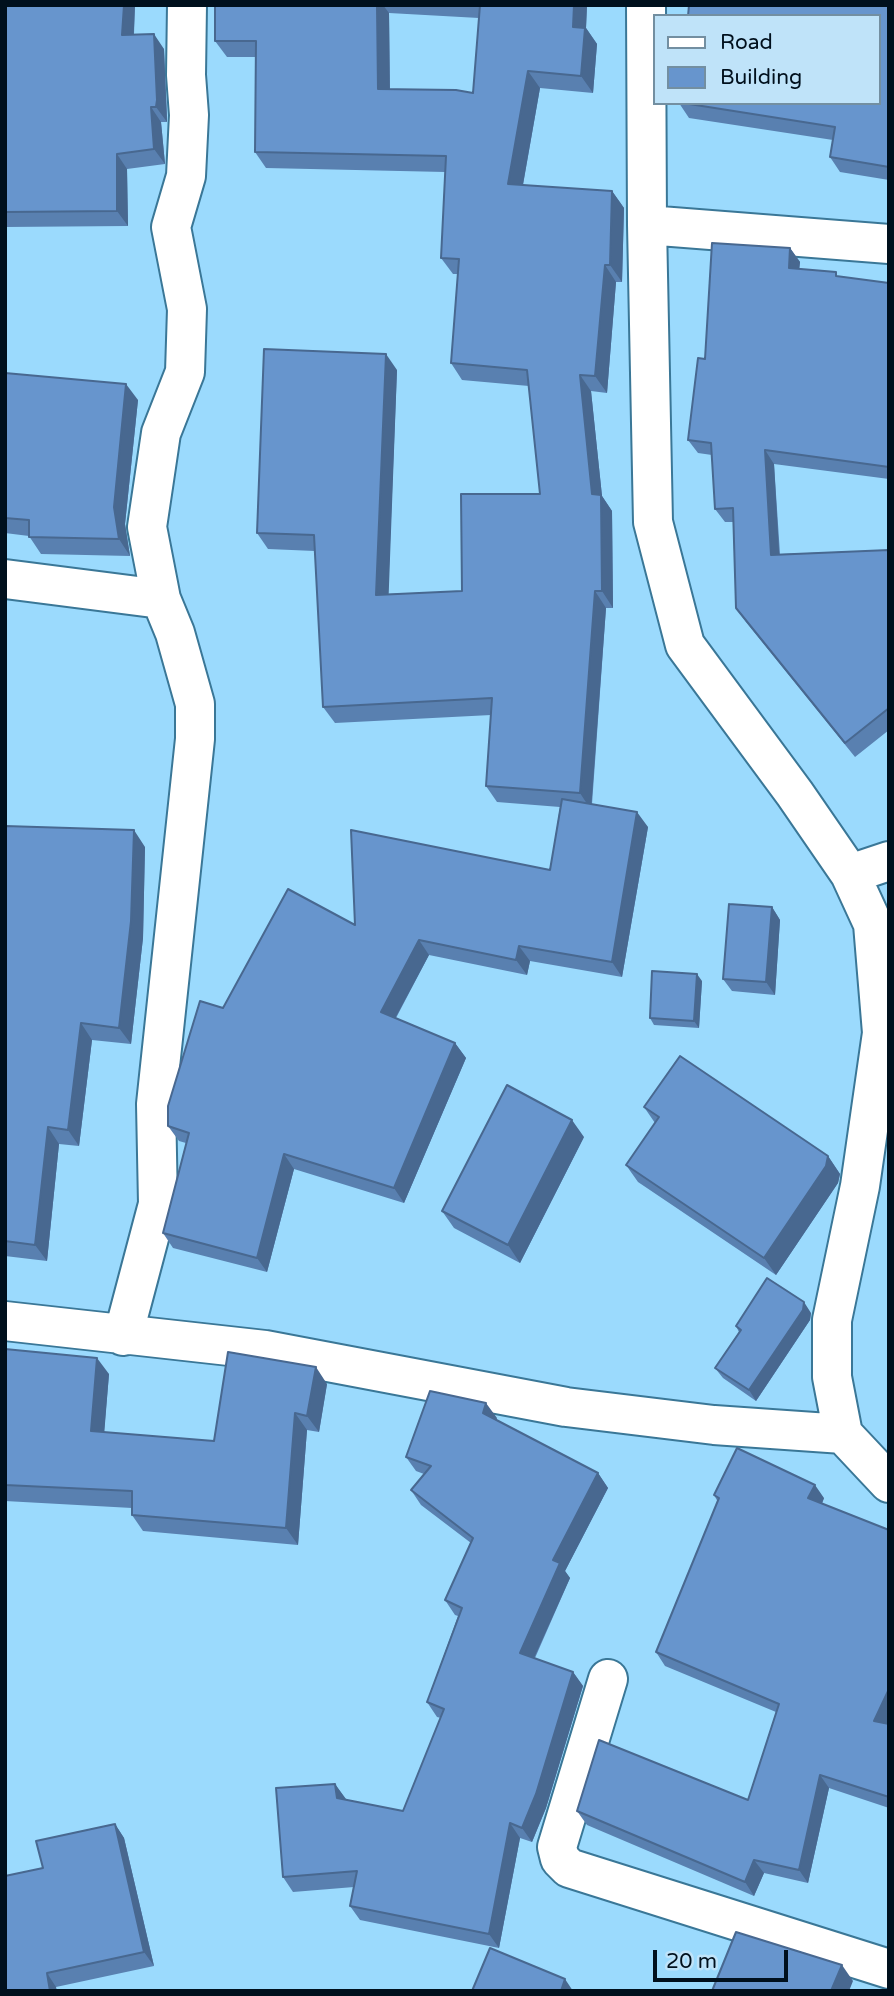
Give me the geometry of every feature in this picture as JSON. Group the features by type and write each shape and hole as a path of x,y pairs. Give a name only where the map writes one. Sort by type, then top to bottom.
{"street":[{"path":"123,1336 158,1204 156,1104 195,739 195,704 175,633 161,599 147,527 161,433 186,372 187,309 171,227 186,176 187,5"},
{"path":"646,5 653,522 685,645 850,874 873,924 882,1033 874,1191 832,1320 832,1377 843,1434 889,1483"},
{"path":"647,225 889,244"},
{"path":"5,579 161,599"},
{"path":"850,874 889,861"},
{"path":"5,1321 265,1350 566,1407 714,1426 843,1434"},
{"path":"608,1679 557,1847 560,1859 569,1868 889,1969"}],"building":[{"path":"5,5 124,5 122,35 154,34 157,100 156,107 151,107 154,149 117,154 117,211 5,212"},
{"path":"215,5 377,5 378,89 456,90 473,93 480,5 574,5 573,27 585,28 581,76 528,71 508,184 612,191 610,265 605,265 595,376 580,375 592,494 601,495 602,591 595,591 580,793 486,786 492,698 323,707 314,535 257,533 264,349 386,354 376,595 462,591 461,494 540,494 527,370 451,363 459,259 441,258 446,156 255,152 256,41 215,41"},
{"path":"689,5 889,5 889,167 830,157 835,127 696,105 880,105 880,14 688,14"},
{"path":"712,243 790,248 789,268 836,272 836,276 889,283 889,467 765,450 771,555 889,550 889,708 845,743 736,608 733,508 715,509 711,443 688,440 698,358 705,359"},
{"path":"5,373 126,384 114,507 119,539 29,537 29,520 5,518"},
{"path":"562,799 637,812 612,962 519,946 516,960 419,940 381,1012 455,1043 394,1188 284,1154 257,1258 163,1233 189,1133 168,1126 168,1106 200,1001 223,1008 288,889 355,925 351,830 550,870"},
{"path":"5,826 134,830 131,921 119,1028 81,1023 68,1130 48,1127 35,1245 5,1241"},
{"path":"729,904 772,907 766,982 723,979"},
{"path":"652,971 697,974 694,1021 650,1018"},
{"path":"680,1056 828,1156 826,1166 764,1258 626,1165 659,1117 644,1107"},
{"path":"507,1085 572,1120 508,1245 442,1211"},
{"path":"767,1278 804,1302 803,1310 749,1390 715,1368 741,1330 736,1326"},
{"path":"5,1349 97,1358 91,1431 214,1441 228,1352 316,1367 307,1416 295,1413 286,1528 132,1515 132,1491 5,1485"},
{"path":"430,1391 486,1403 483,1413 598,1473 553,1560 560,1563 520,1653 573,1672 536,1794 522,1828 510,1823 489,1934 350,1906 357,1871 283,1877 276,1788 335,1784 337,1798 403,1811 444,1709 427,1702 462,1608 445,1600 473,1538 411,1490 431,1466 406,1457"},
{"path":"737,1448 815,1485 808,1498 889,1530 889,1689 874,1721 889,1724 889,1797 820,1775 799,1870 754,1860 745,1882 577,1811 599,1740 748,1800 779,1704 656,1652 719,1498 714,1495"},
{"path":"115,1824 144,1952 47,1973 50,1991 5,1991 5,1876 43,1868 36,1841"},
{"path":"736,1932 842,1965 831,1991 712,1991"},
{"path":"490,1948 565,1979 561,1991 472,1991"}]}
